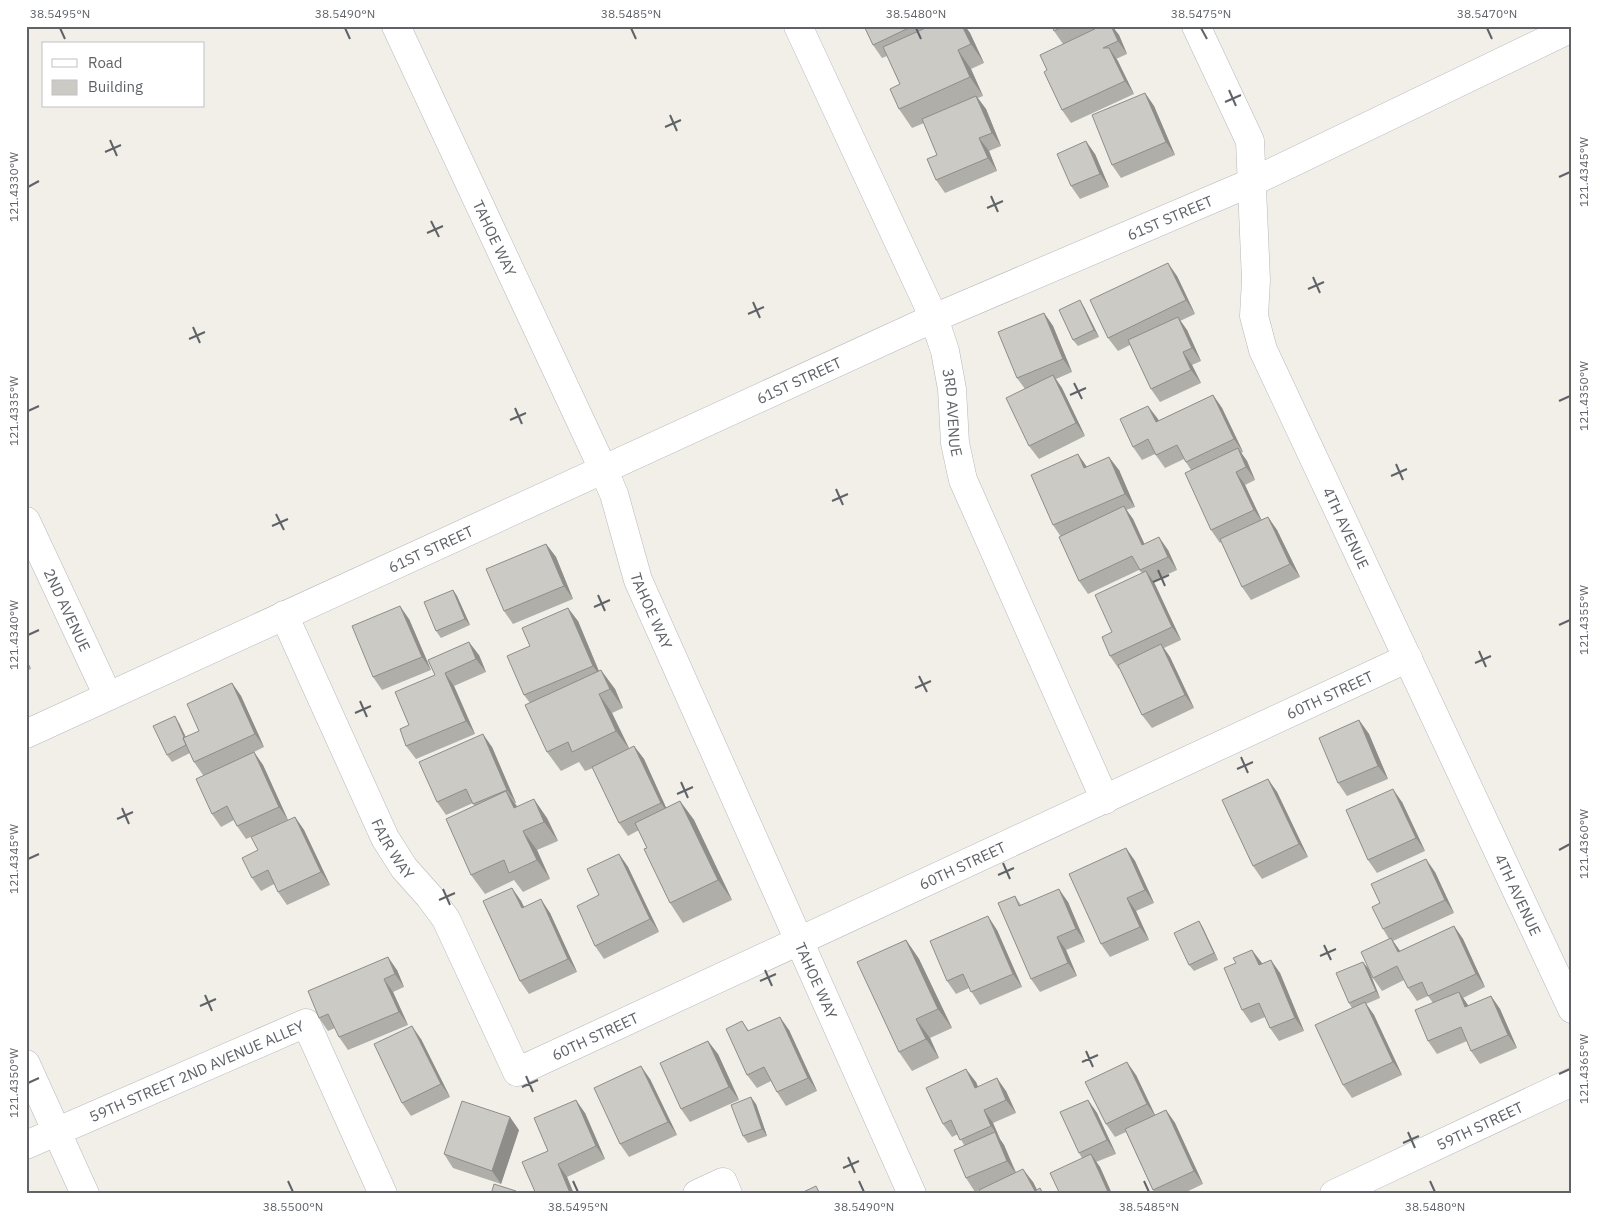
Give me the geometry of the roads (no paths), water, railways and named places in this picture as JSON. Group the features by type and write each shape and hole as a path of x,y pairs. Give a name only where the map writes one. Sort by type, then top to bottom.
{"street":[{"name":"TAHOE WAY","path":"396,26 603,469 614,494 638,580 912,1194"},
{"name":"3RD AVENUE","path":"798,26 934,318 945,351 952,389 955,443 963,480 1106,800"},
{"name":"4TH AVENUE","path":"1196,26 1250,141 1250,183 1256,280 1254,316 1263,350 1572,1010"},
{"name":"61ST STREET","path":"26,734 934,318 1250,183 1572,28"},
{"name":"2ND AVENUE","path":"26,522 108,696"},
{"name":"FAIR WAY","path":"284,615 385,838 404,868 446,919 517,1072"},
{"name":"60TH STREET","path":"517,1072 1106,800 1408,658"},
{"name":"59TH STREET 2ND AVENUE ALLEY","path":"26,1146 306,1023 383,1194"},
{"path":"26,1064 85,1194"},
{"name":"59TH STREET","path":"1334,1194 1572,1082"},
{"path":"697,1194 723,1182 728,1194"}]}
